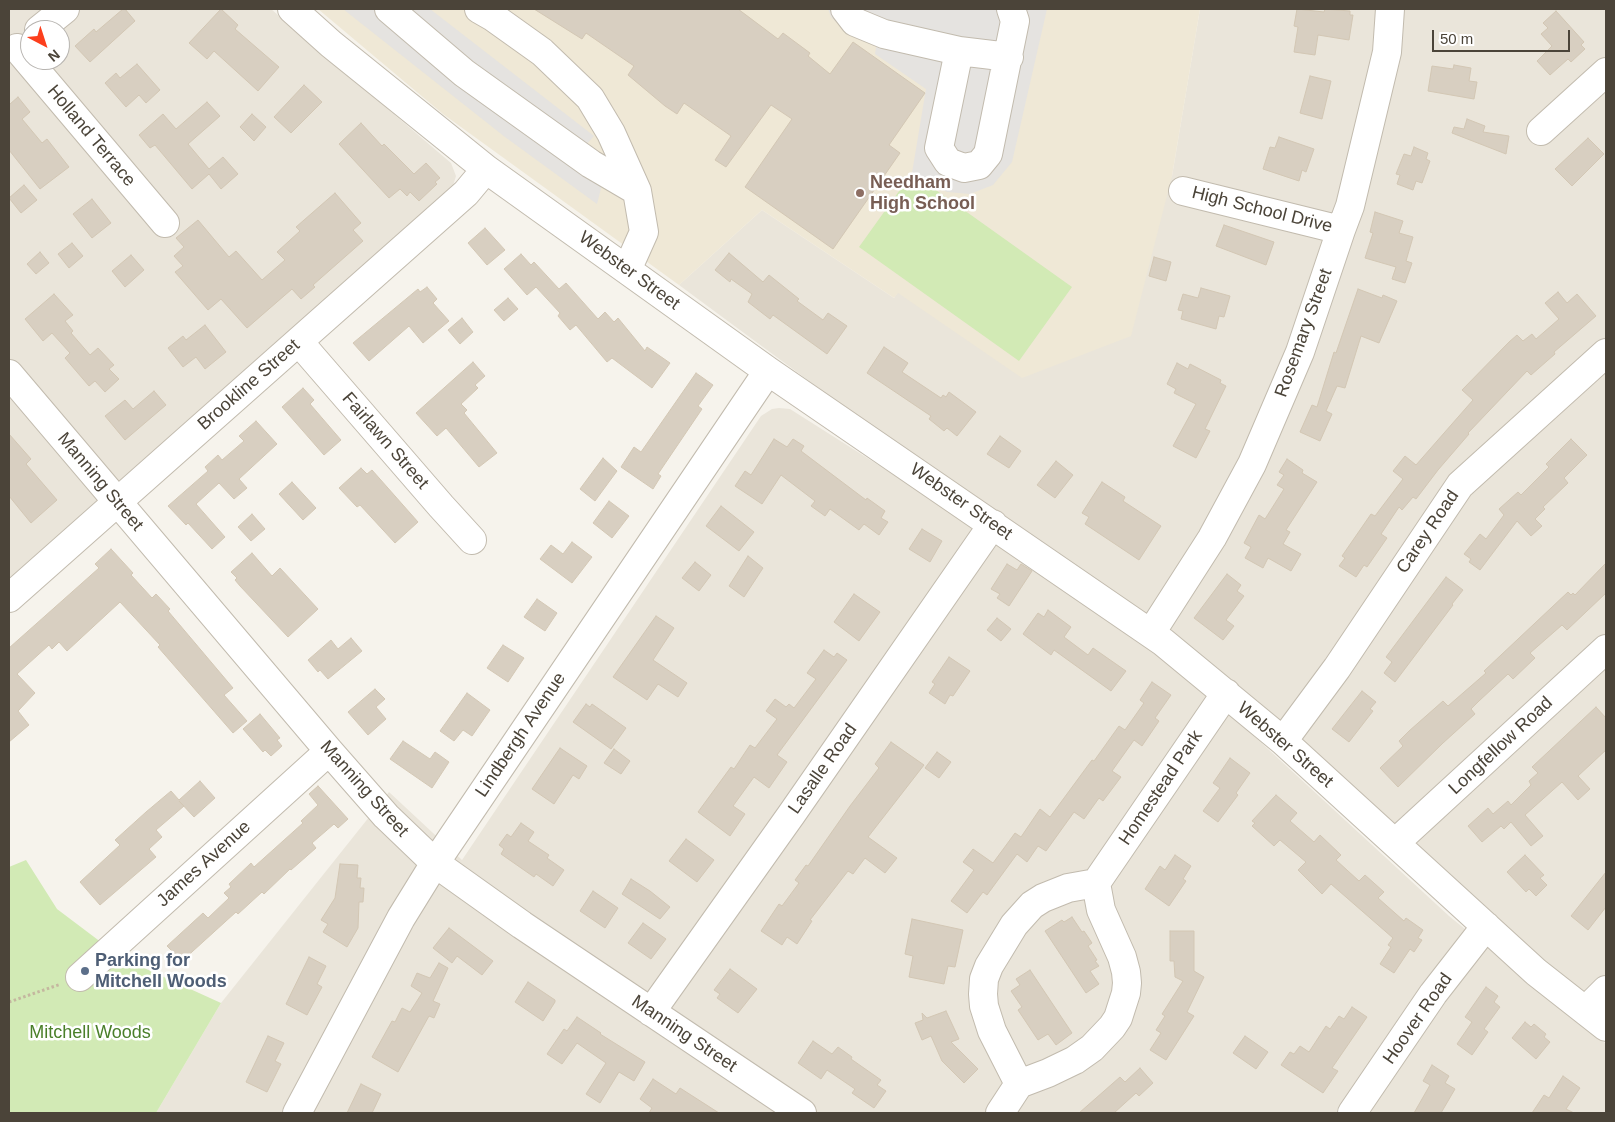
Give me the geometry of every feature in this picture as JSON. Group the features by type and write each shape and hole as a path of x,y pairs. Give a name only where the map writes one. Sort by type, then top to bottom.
{"street":[{"path":"52,20 66,9"},
{"name":"Webster Street","path":"292,9 331,44 486,169 768,371 1151,633 1283,741 1536,972 1596,1018"},
{"path":"389,9 464,73 591,164 637,191"},
{"path":"479,9 542,52 590,98 611,134 637,191 644,232 627,270"},
{"path":"845,9 855,22 884,34 959,51 1009,57"},
{"path":"959,51 939,148 948,162 964,168 979,164 988,154 1015,22 1011,9"},
{"name":"Rosemary Street","path":"1151,633 1212,538 1252,464 1300,352 1340,230 1350,206 1387,52 1390,9"},
{"name":"Holland Terrace","path":"19,47 165,223"},
{"path":"1541,131 1606,72"},
{"name":"Brookline Street","path":"9,598 466,193 486,169"},
{"name":"High School Drive","path":"1183,191 1340,230"},
{"name":"Fairlawn Street","path":"300,342 472,540"},
{"name":"Carey Road","path":"1283,741 1337,668 1460,485 1606,353"},
{"name":"Lindbergh Avenue","path":"297,1113 397,927 434,863 768,371"},
{"name":"Manning Street","path":"9,374 329,752 386,816 434,863 522,925 802,1113"},
{"name":"Lasalle Road","path":"652,1012 993,524"},
{"name":"Longfellow Road","path":"1395,842 1606,649"},
{"name":"Homestead Park","path":"1096,883 1226,693"},
{"name":"James Avenue","path":"80,977 92,964 329,752"},
{"path":"1000,1113 1019,1084 1075,1060 1092,1048 1112,1027 1123,1005 1127,983 1126,972 1122,957 1101,910 1096,883 1068,888 1043,898 1032,906 1014,925 989,966 984,986 984,1006 992,1031 1019,1084"},
{"name":"Hoover Road","path":"1352,1113 1434,994 1486,926"},
{"path":"1596,1018 1606,990"}],"path":[{"path":"9,1002 80,977"}],"shaded area":[{"path":"9,9 271,9 451,163 456,176 452,189 9,586"},
{"name":"Needham High School","path":"318,9 1200,9 1172,176 1131,336 1022,378 898,293 894,298 762,210 679,285 443,114"},
{"path":"343,9 430,9 594,136 585,146 608,161 597,204 505,137"},
{"path":"828,9 1047,9 1012,162 993,185 970,194 947,192 912,173 926,89 875,54 877,42 850,35 831,17"},
{"path":"1200,9 1606,9 1606,1011 1567,980 1425,858 935,474 679,285 762,210 894,298 897,293 1172,176"},
{"path":"772,409 790,409 962,518 1190,677 1449,916 1606,1044 1606,1113 156,1113 221,1003 389,792 462,860 761,416"}],"green space":[{"path":"912,173 1072,287 1019,361 859,247"},
{"name":"Mitchell Woods","path":"26,860 57,909 122,958 221,1003 156,1113 9,1113 9,867"}],"building":[{"path":"123,9 135,21 90,62 75,46 94,29 96,32"},
{"path":"221,9 238,25 235,29 279,67 258,91 214,51 207,59 189,43"},
{"path":"534,9 738,9 778,39 783,33 810,53 808,56 830,74 853,42 925,93 889,145 900,153 833,249 745,187 792,119 771,105 726,167 715,160 731,136 684,103 677,114 628,75 634,66 586,33 582,39"},
{"path":"1297,9 1324,12 1325,9 1350,11 1350,15 1353,15 1349,40 1318,35 1315,55 1294,52 1298,27 1294,26"},
{"path":"1556,11 1584,42 1581,45 1585,49 1571,62 1568,59 1550,75 1537,61 1552,46 1541,34 1548,28 1543,23"},
{"path":"137,64 160,90 146,103 139,95 126,107 105,83 116,73 120,78"},
{"path":"1454,65 1471,68 1469,81 1477,82 1474,99 1428,91 1432,66 1453,69"},
{"path":"1310,76 1331,81 1322,119 1300,113"},
{"path":"304,85 322,102 291,133 274,117"},
{"path":"18,97 30,112 22,119 42,143 47,139 69,167 40,189 9,150 9,103"},
{"path":"207,102 220,116 188,144 209,169 223,157 238,174 221,189 209,174 192,189 155,145 150,148 139,135 163,114 176,129"},
{"path":"252,114 266,127 254,141 240,127"},
{"path":"1467,119 1485,126 1483,132 1509,136 1506,154 1452,133 1454,127 1464,129"},
{"path":"361,123 382,146 384,144 414,174 426,163 440,178 435,182 437,184 419,201 410,192 407,196 400,189 389,198 339,144"},
{"path":"1279,137 1314,149 1306,172 1302,170 1299,181 1263,169 1270,147 1275,148"},
{"path":"1588,138 1604,154 1572,186 1555,169"},
{"path":"1414,147 1428,153 1426,159 1430,161 1422,183 1416,181 1413,190 1397,184 1400,175 1396,174 1404,154 1411,156"},
{"path":"24,185 37,200 21,213 9,198"},
{"path":"335,193 361,223 353,230 363,241 313,285 315,287 301,299 292,289 247,328 221,299 208,310 175,272 183,266 174,256 184,247 176,238 198,220 229,257 236,251 262,280 285,260 277,252 300,231 296,227"},
{"path":"92,199 111,223 92,238 73,214"},
{"path":"1375,212 1403,221 1399,233 1413,237 1406,261 1412,263 1405,283 1392,279 1396,267 1365,258 1373,233 1370,232"},
{"path":"1224,225 1274,242 1266,265 1216,246"},
{"path":"485,228 505,250 487,265 468,243"},
{"path":"72,243 83,256 69,268 58,254"},
{"path":"40,252 49,263 36,274 27,264"},
{"path":"729,253 763,282 769,275 799,299 797,301 823,320 828,313 847,326 827,354 773,315 770,319 748,302 752,294 731,279 730,282 715,270"},
{"path":"521,254 531,265 534,262 559,289 566,283 598,319 605,312 614,322 618,318 645,351 647,347 670,363 652,388 612,358 607,362 576,325 570,330 558,316 560,313 536,287 527,295 504,269"},
{"path":"131,255 144,270 125,287 112,271"},
{"path":"1154,257 1171,262 1166,281 1149,276"},
{"path":"427,287 437,299 433,303 449,321 423,343 409,326 369,361 353,343 418,289 420,292"},
{"path":"1201,288 1230,296 1224,317 1219,316 1216,329 1181,319 1183,311 1178,310 1183,294 1198,298"},
{"path":"1358,289 1382,298 1383,295 1397,301 1379,343 1361,336 1345,388 1337,386 1326,411 1332,414 1320,441 1300,432 1312,405 1317,407 1334,352 1336,353"},
{"path":"1558,292 1567,303 1577,294 1596,316 1554,352 1555,354 1531,375 1527,371 1468,433 1416,499 1413,497 1402,510 1399,507 1381,534 1387,538 1367,567 1364,565 1356,577 1339,566 1345,558 1342,556 1371,514 1375,516 1403,479 1393,471 1405,456 1416,465 1473,400 1462,390 1517,335 1523,341 1532,334 1536,339 1559,319 1545,303"},
{"path":"54,294 73,315 65,321 73,331 71,333 90,355 98,348 114,365 109,369 119,379 105,392 95,381 89,386 65,358 70,353 52,333 43,341 25,319"},
{"path":"508,298 518,309 504,321 494,310"},
{"path":"462,318 473,332 460,344 448,330"},
{"path":"205,325 226,352 205,369 196,357 183,367 168,348 183,336 186,340"},
{"path":"884,347 908,363 902,372 941,398 943,395 946,397 949,392 976,412 957,436 947,428 944,431 929,419 931,416 867,373"},
{"path":"473,362 485,376 475,385 478,388 461,404 467,410 464,413 497,453 479,467 446,428 437,436 416,413"},
{"path":"1177,363 1188,369 1190,364 1221,380 1220,383 1226,386 1205,429 1210,431 1196,458 1173,446 1196,404 1174,393 1176,389 1167,384"},
{"path":"696,373 713,385 698,406 702,409 658,474 661,476 653,489 621,467 634,447 641,452"},
{"path":"303,388 314,400 310,404 341,440 324,455 282,407"},
{"path":"154,391 166,405 125,440 105,416 125,400 133,409"},
{"path":"256,421 277,444 239,479 247,488 234,499 219,483 196,504 225,537 212,549 188,523 186,525 168,506 208,471 205,467 218,455 222,460 244,441 239,436"},
{"path":"9,434 31,459 26,464 57,500 31,523 9,496"},
{"path":"1000,436 1021,451 1009,468 987,454"},
{"path":"774,439 787,447 793,439 804,446 801,451 866,500 867,498 885,511 881,518 888,522 879,535 864,524 859,530 830,509 825,516 811,506 815,501 781,475 762,504 735,486 745,471 751,475"},
{"path":"1571,439 1587,455 1564,478 1568,483 1543,507 1545,509 1535,519 1542,526 1531,536 1517,521 1480,570 1469,562 1471,559 1464,554 1480,534 1486,539 1504,515 1499,509 1518,492 1521,495 1549,467 1546,464"},
{"path":"603,458 617,471 595,501 580,489"},
{"path":"1287,459 1303,470 1302,473 1317,482 1286,530 1290,532 1283,544 1301,554 1291,571 1268,558 1263,568 1245,558 1251,547 1244,543 1259,515 1265,519 1284,489 1277,485 1284,475 1279,472"},
{"path":"1056,461 1073,475 1055,498 1037,485"},
{"path":"361,468 367,474 372,470 418,522 395,543 360,505 357,507 339,488"},
{"path":"292,482 316,508 303,520 279,494"},
{"path":"1102,482 1125,497 1123,501 1161,526 1139,560 1085,524 1089,517 1082,513"},
{"path":"609,501 629,516 612,538 593,523"},
{"path":"721,506 754,532 739,551 706,526"},
{"path":"252,514 265,529 251,541 238,527"},
{"path":"922,529 942,541 930,562 909,549"},
{"path":"572,542 592,557 572,583 540,559 551,545 563,554"},
{"path":"111,549 152,598 156,594 170,609 168,611 233,688 224,695 247,721 233,733 158,647 160,645 120,602 67,651 59,642 52,649 49,645 17,674 35,693 18,711 29,725 9,742 9,648 99,568 95,564"},
{"path":"252,553 272,576 280,568 318,609 288,637 240,586 235,580 237,578 231,572"},
{"path":"748,556 763,568 744,597 729,586"},
{"path":"695,562 711,575 699,591 682,578"},
{"path":"1606,563 1606,593 1567,630 1562,625 1530,653 1535,658 1513,679 1508,674 1479,701 1471,709 1475,714 1398,787 1380,768 1403,746 1399,741 1443,701 1448,706 1486,673 1484,671 1568,592 1571,595 1573,593 1575,595"},
{"path":"1007,564 1017,570 1021,564 1032,571 1009,606 997,598 1000,594 991,589"},
{"path":"1227,574 1241,585 1237,591 1244,596 1226,620 1234,626 1223,640 1194,618"},
{"path":"1446,577 1463,590 1395,682 1384,673 1392,662 1386,657"},
{"path":"854,594 880,612 859,641 834,622"},
{"path":"537,599 557,613 545,631 524,617"},
{"path":"1048,610 1071,627 1064,637 1088,655 1093,648 1126,671 1111,691 1054,650 1051,655 1023,634 1038,613 1044,617"},
{"path":"656,616 674,628 653,660 687,683 678,697 658,684 647,700 613,677"},
{"path":"997,618 1011,629 1001,641 987,630"},
{"path":"351,638 362,651 328,679 320,670 318,672 308,660 331,640 338,649"},
{"path":"503,645 524,658 508,682 487,668"},
{"path":"824,650 834,657 837,653 847,660 777,755 787,762 769,788 754,777 733,806 745,814 730,836 698,812 731,767 734,769 750,745 755,748 777,719 766,711 775,699 786,707 789,704 794,708 816,679 807,673"},
{"path":"949,657 970,671 953,696 950,695 945,704 929,693 935,684 932,682"},
{"path":"1152,682 1171,695 1155,718 1159,721 1142,746 1134,740 1112,771 1121,777 1103,801 1099,798 1084,819 1074,812 1046,851 1038,846 1027,862 1017,854 987,895 983,892 967,913 951,901 974,870 963,862 973,849 993,863 1015,833 1021,837 1040,809 1050,817 1119,726 1125,730 1144,703 1140,700"},
{"path":"375,689 385,699 376,707 386,719 368,735 348,712"},
{"path":"1362,691 1376,702 1370,709 1373,711 1349,742 1332,729"},
{"path":"467,693 490,710 472,736 463,730 454,741 440,731"},
{"path":"586,704 590,707 592,704 626,728 611,749 573,722"},
{"path":"1596,707 1606,718 1606,750 1578,776 1590,789 1578,800 1562,782 1525,815 1543,836 1531,846 1511,822 1504,829 1501,826 1482,842 1468,826 1488,808 1493,814 1508,801 1511,805 1531,785 1529,781 1538,773 1532,767"},
{"path":"260,714 280,738 277,740 282,746 271,756 265,750 263,752 243,729"},
{"path":"403,741 430,759 435,752 449,762 432,788 390,759"},
{"path":"891,742 924,765 868,837 897,858 885,873 865,858 853,874 848,871 810,920 812,921 797,944 787,937 782,945 761,931 779,904 782,906 799,883 795,880 806,865 808,866 879,768 875,764"},
{"path":"560,748 587,766 579,779 573,775 554,804 532,789"},
{"path":"614,749 630,761 621,774 604,763"},
{"path":"937,752 951,762 939,778 925,768"},
{"path":"1230,758 1250,773 1236,793 1238,795 1218,822 1203,811 1220,788 1213,783"},
{"path":"200,781 215,798 194,817 184,806 156,830 162,837 149,849 156,857 100,905 80,882 120,845 115,840 171,791 179,800"},
{"path":"318,786 348,819 338,828 334,824 312,843 316,848 264,894 262,892 238,914 236,912 182,961 167,946 203,913 208,918 229,898 224,893 231,887 229,884 251,863 254,867 303,823 301,821 318,805 309,794"},
{"path":"1276,795 1297,813 1290,821 1314,842 1320,835 1341,855 1336,860 1359,881 1365,875 1384,892 1378,898 1404,921 1406,918 1423,930 1418,938 1422,940 1414,952 1410,949 1394,973 1380,964 1391,947 1388,945 1393,938 1331,884 1322,894 1298,870 1306,862 1280,840 1274,846 1252,826 1255,823 1252,821"},
{"path":"521,823 534,832 528,841 549,855 547,858 564,870 553,886 536,874 534,877 501,854 504,849 499,845 507,834 511,837"},
{"path":"686,839 714,860 697,882 669,861"},
{"path":"1175,855 1191,866 1183,879 1186,881 1169,906 1145,889 1160,866 1165,870"},
{"path":"1525,855 1544,875 1540,878 1547,885 1536,896 1529,889 1526,892 1507,872"},
{"path":"340,864 358,865 357,878 361,878 360,888 364,888 363,902 359,902 358,928 347,947 323,932 328,924 321,920 335,898"},
{"path":"1606,872 1606,907 1588,930 1571,916"},
{"path":"631,879 670,907 660,919 622,894"},
{"path":"593,891 618,908 605,928 580,911"},
{"path":"1072,917 1092,943 1088,946 1099,966 1090,971 1099,984 1086,993 1045,931 1062,920 1064,922"},
{"path":"912,919 963,930 955,967 948,966 944,984 909,977 913,956 905,954"},
{"path":"643,923 666,939 651,959 628,943"},
{"path":"449,928 493,961 482,975 457,956 452,963 433,948"},
{"path":"1170,931 1194,931 1194,971 1204,977 1187,1012 1194,1016 1166,1060 1150,1050 1161,1033 1156,1030 1165,1016 1162,1014 1183,981 1175,977 1174,961 1170,961"},
{"path":"309,957 326,966 317,984 322,987 307,1015 286,1004"},
{"path":"439,963 448,968 433,1001 440,1004 434,1018 429,1016 398,1072 372,1057 392,1021 395,1022 402,1008 410,1012 422,993 411,986 417,973 430,978"},
{"path":"730,969 757,989 738,1013 717,998 720,994 714,990"},
{"path":"1030,970 1072,1033 1056,1045 1048,1034 1038,1040 1018,1010 1022,1007 1011,991 1020,985 1016,979"},
{"path":"528,982 555,1000 543,1021 515,1002"},
{"path":"1486,987 1498,996 1494,1002 1500,1007 1484,1029 1488,1032 1472,1055 1457,1044 1472,1022 1465,1017"},
{"path":"1352,1007 1367,1017 1332,1068 1338,1071 1323,1093 1281,1065 1290,1052 1294,1054 1300,1046 1309,1052 1326,1026 1330,1029 1339,1016 1344,1019"},
{"path":"946,1011 959,1039 951,1042 978,1069 964,1083 942,1061 931,1036 922,1040 915,1023 923,1020 922,1013 927,1018"},
{"path":"577,1017 645,1062 634,1081 619,1072 600,1103 586,1094 606,1063 577,1043 562,1064 547,1054 564,1029 567,1031"},
{"path":"1525,1022 1531,1027 1534,1024 1546,1034 1544,1037 1550,1042 1536,1059 1512,1038"},
{"path":"268,1036 284,1043 275,1061 281,1064 267,1092 246,1082"},
{"path":"1245,1036 1268,1052 1256,1069 1233,1053"},
{"path":"813,1041 832,1054 838,1047 852,1057 851,1059 881,1080 877,1085 886,1091 874,1108 852,1093 855,1089 827,1070 821,1079 798,1063"},
{"path":"1432,1065 1449,1076 1445,1083 1455,1089 1441,1113 1414,1113 1430,1085 1423,1081"},
{"path":"1140,1068 1153,1083 1139,1096 1136,1093 1114,1113 1079,1113 1120,1077 1125,1082"},
{"path":"1563,1076 1580,1088 1566,1109 1574,1113 1532,1113 1544,1095 1549,1098"},
{"path":"653,1079 676,1094 680,1088 719,1113 649,1113 652,1108 640,1099"},
{"path":"361,1084 381,1094 372,1113 347,1113"}],"place":[{"name":"Needham High School","path":"860,193"},
{"name":"Parking for Mitchell Woods","path":"85,971"}]}
